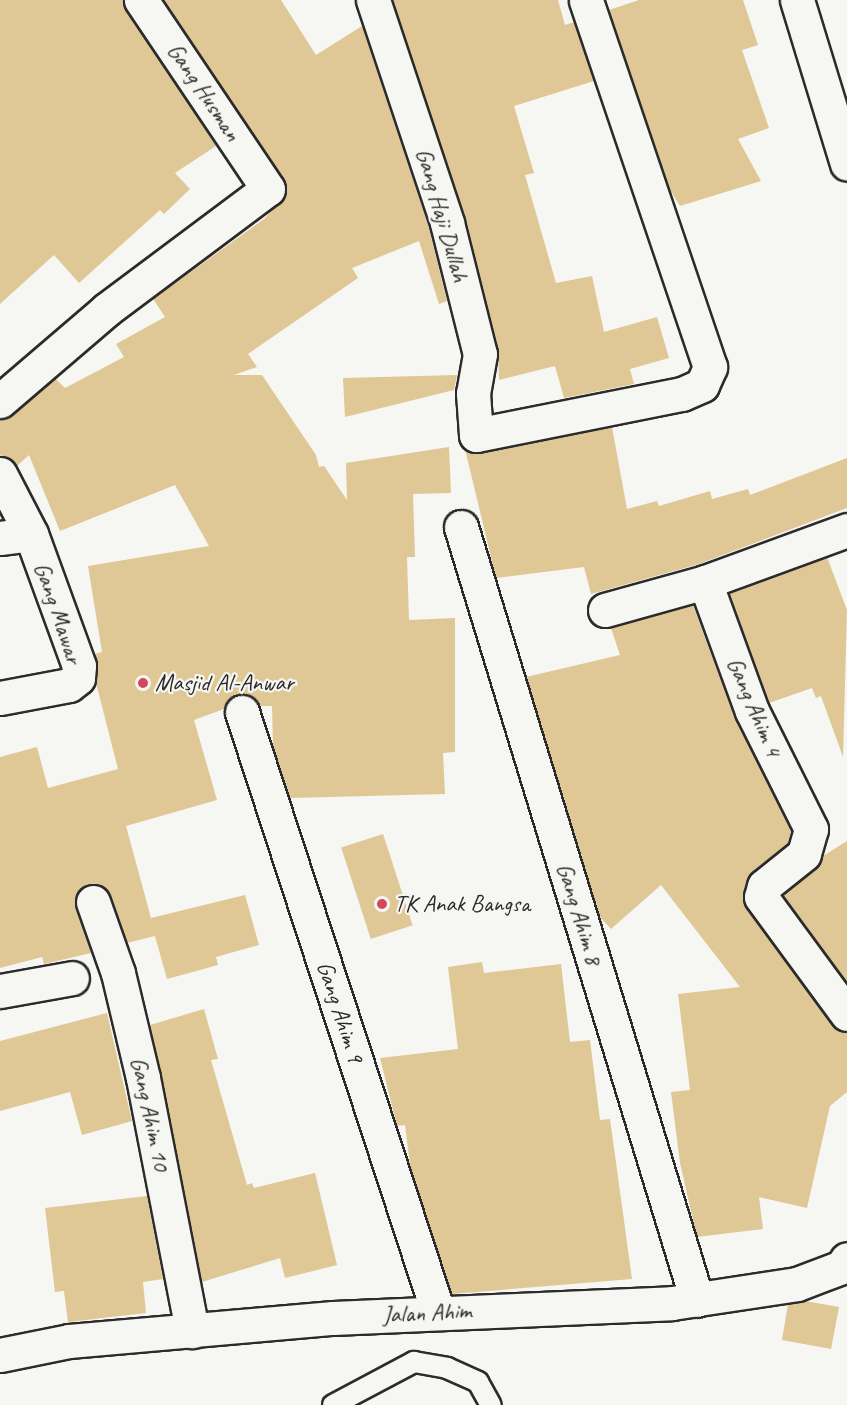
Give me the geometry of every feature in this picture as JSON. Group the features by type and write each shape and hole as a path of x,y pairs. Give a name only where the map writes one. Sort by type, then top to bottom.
{"street":[{"name":"Gang Husman","path":"0,401 106,310 266,192 267,185 141,0"},
{"name":"Gang Haji Dullah","path":"373,0 447,223 480,354 473,393 476,435 681,394 702,385 710,367 586,0"},
{"path":"797,0 846,156"},
{"name":"Gang Mawar","path":"0,474 16,536 80,666 78,678 69,685 0,698"},
{"name":"Gang Ahim 8","path":"461,527 697,1300"},
{"path":"605,610 705,582 847,530"},
{"name":"Gang Ahim 4","path":"705,582 752,711 810,829 804,854 764,886 761,897 847,1014"},
{"name":"Gang Ahim 9","path":"242,712 438,1312"},
{"name":"Gang Ahim 10","path":"93,902 118,972 143,1078 192,1331"},
{"path":"0,991 72,978"},
{"name":"Jalan Ahim","path":"0,1355 69,1341 192,1331 438,1312 697,1300 796,1284 845,1266"}],"lane":[{"path":"333,1405 414,1362 447,1368 478,1382 490,1405"}],"building":[{"path":"0,0 122,0 216,146 175,173 190,189 164,214 160,210 79,283 54,255 0,304"},
{"path":"164,0 281,0 316,55 362,26 429,228 447,301 439,304 419,241 352,268 358,278 248,354 257,367 234,375 262,375 316,455 319,467 324,466 347,500 346,463 449,447 451,493 413,494 415,557 407,557 409,620 455,618 455,752 443,753 445,794 290,798 273,747 272,706 260,706 246,694 236,694 224,709 194,720 217,800 126,826 151,918 245,895 259,945 216,957 218,965 167,979 155,936 127,943 105,887 87,884 75,899 91,953 44,964 42,957 0,968 0,757 37,747 48,788 118,769 96,683 95,654 102,652 88,566 209,546 175,485 60,531 29,455 17,466 0,455 0,419 12,415 55,378 65,388 124,357 116,344 165,317 153,299 264,219 285,197 287,188"},
{"path":"393,0 558,0 565,25 574,22 594,81 514,106 534,173 525,175 556,283 592,276 604,332 657,317 669,358 630,369 634,384 564,398 555,366 499,380 498,349 465,218"},
{"path":"639,0 743,0 758,45 742,50 769,128 738,139 761,181 680,206 669,188 609,10"},
{"path":"457,375 454,390 345,417 343,378"},
{"path":"612,427 627,509 657,501 659,506 710,491 712,499 748,489 750,495 847,458 847,508 699,564 591,594 584,567 496,578 465,449 480,453"},
{"path":"827,557 847,610 843,757 821,696 816,698 812,688 769,703 729,593"},
{"path":"693,605 735,719 791,831 788,843 752,872 743,901 832,1025 847,1032 847,1092 830,1106 807,1208 759,1197 763,1229 697,1237 680,1163 671,1092 690,1090 678,994 740,987 661,885 611,929 600,917 526,677 620,655 611,628"},
{"name":"TK Anak Bangsa","path":"383,834 413,925 371,939 341,848"},
{"path":"847,841 847,982 783,895 816,869 823,856"},
{"path":"482,962 484,973 561,964 570,1042 590,1040 600,1120 610,1119 632,1279 452,1294 410,1165 405,1125 397,1126 380,1058 458,1049 448,967"},
{"path":"204,1009 218,1059 211,1060 247,1185 252,1183 254,1188 315,1173 337,1265 285,1278 280,1258 202,1282 150,1025"},
{"path":"107,1013 132,1121 82,1135 70,1092 0,1111 0,1041"},
{"path":"147,1196 163,1279 143,1282 146,1313 68,1322 64,1291 55,1292 45,1208"},
{"path":"805,1301 839,1307 831,1349 782,1340 788,1304"}],"place":[{"name":"Masjid Al-Anwar","path":"143,683"},
{"name":"TK Anak Bangsa","path":"382,904"}]}
